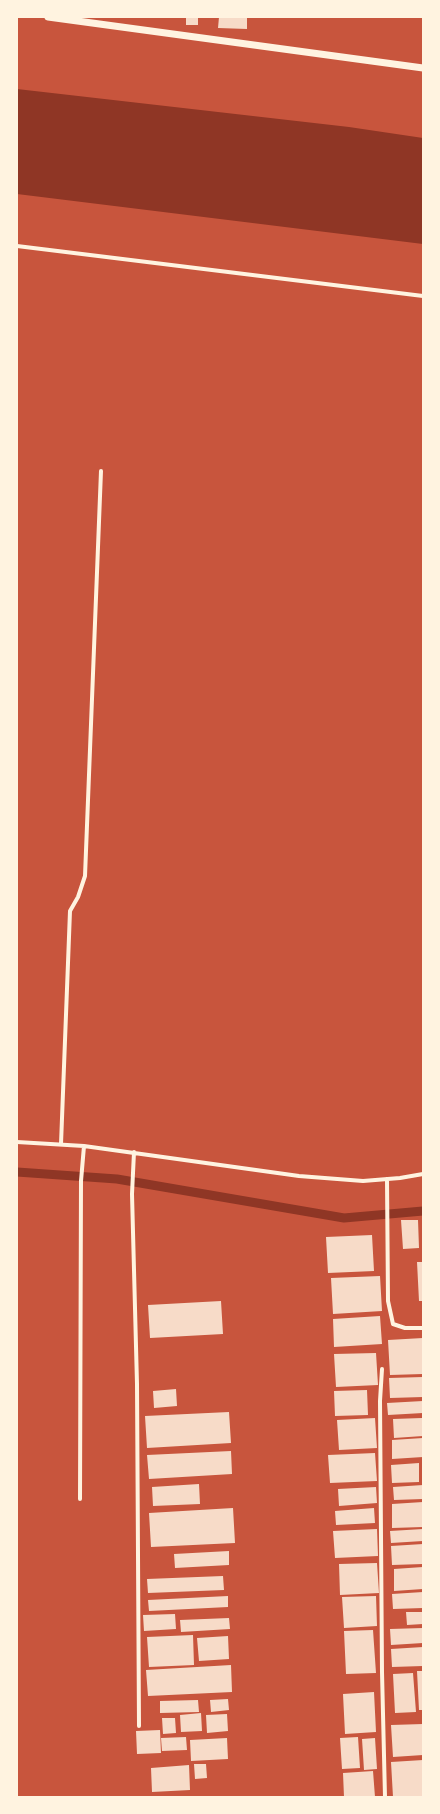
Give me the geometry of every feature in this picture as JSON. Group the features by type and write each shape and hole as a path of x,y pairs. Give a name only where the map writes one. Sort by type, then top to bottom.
{"street":[{"path":"48,17 423,68"},
{"path":"17,246 423,296"},
{"path":"61,1144 70,911 78,898 85,876 101,471"},
{"path":"17,1142 61,1144 134,1152 299,1176 363,1181 423,1174"},
{"path":"80,1500 82,1181 84,1146"},
{"path":"134,1152 132,1194 137,1392 139,1726"},
{"path":"387,1179 388,1301 393,1324 405,1328 423,1328"},
{"path":"382,1369 380,1401 382,1672 385,1797"}],"shaded area":[{"path":"17,89 349,127 423,138 423,244 17,194"}],"building":[{"path":"186,17 198,17 198,25 186,25"},
{"path":"219,17 247,17 247,29 218,28"},
{"path":"401,1220 418,1220 419,1248 403,1249"},
{"path":"372,1235 374,1271 328,1273 326,1237"},
{"path":"417,1262 423,1262 423,1301 419,1301"},
{"path":"380,1276 382,1311 333,1314 331,1278"},
{"path":"221,1301 223,1334 150,1338 148,1305"},
{"path":"380,1316 382,1344 334,1347 333,1319"},
{"path":"423,1338 423,1374 390,1375 388,1340"},
{"path":"376,1353 378,1385 336,1387 334,1354"},
{"path":"423,1377 423,1397 390,1398 389,1378"},
{"path":"176,1389 177,1406 154,1408 153,1391"},
{"path":"367,1390 368,1415 335,1416 334,1391"},
{"path":"423,1401 423,1413 388,1415 387,1403"},
{"path":"229,1412 231,1443 147,1448 145,1416"},
{"path":"375,1418 377,1448 339,1450 337,1420"},
{"path":"422,1418 423,1436 394,1438 393,1419"},
{"path":"423,1438 423,1457 392,1459 392,1440"},
{"path":"231,1451 232,1474 149,1479 147,1455"},
{"path":"375,1453 377,1481 330,1483 328,1455"},
{"path":"419,1463 419,1482 392,1483 391,1465"},
{"path":"199,1484 200,1504 153,1506 152,1487"},
{"path":"423,1485 423,1499 394,1500 393,1487"},
{"path":"376,1487 377,1503 339,1506 338,1489"},
{"path":"423,1502 423,1527 392,1528 392,1504"},
{"path":"233,1508 235,1543 151,1547 149,1513"},
{"path":"374,1508 375,1523 336,1525 335,1511"},
{"path":"377,1529 378,1556 335,1558 333,1531"},
{"path":"423,1529 423,1541 391,1543 390,1531"},
{"path":"423,1544 423,1564 392,1565 391,1546"},
{"path":"229,1551 229,1565 175,1568 174,1554"},
{"path":"377,1563 379,1593 340,1595 339,1564"},
{"path":"423,1567 423,1589 394,1591 394,1569"},
{"path":"223,1576 224,1590 148,1593 147,1579"},
{"path":"423,1592 423,1608 393,1609 392,1594"},
{"path":"228,1596 228,1607 149,1611 148,1600"},
{"path":"376,1596 377,1626 344,1628 342,1597"},
{"path":"406,1612 423,1612 423,1624 407,1625"},
{"path":"175,1614 176,1629 144,1631 143,1615"},
{"path":"229,1618 230,1629 181,1632 180,1620"},
{"path":"423,1628 423,1643 391,1645 390,1629"},
{"path":"373,1630 376,1673 346,1674 344,1631"},
{"path":"193,1635 194,1665 149,1667 147,1637"},
{"path":"228,1636 229,1659 199,1661 197,1638"},
{"path":"423,1647 423,1666 392,1667 391,1649"},
{"path":"231,1665 232,1692 148,1696 146,1670"},
{"path":"417,1671 423,1671 423,1710 419,1710"},
{"path":"413,1673 416,1712 395,1713 393,1674"},
{"path":"374,1692 376,1732 345,1734 343,1694"},
{"path":"228,1699 229,1710 211,1712 210,1700"},
{"path":"198,1700 199,1712 160,1713 160,1701"},
{"path":"201,1713 202,1731 181,1732 180,1715"},
{"path":"227,1714 228,1731 207,1733 206,1715"},
{"path":"162,1718 175,1718 176,1733 163,1734"},
{"path":"423,1724 423,1755 393,1757 391,1725"},
{"path":"160,1730 161,1753 137,1754 136,1731"},
{"path":"186,1737 187,1750 162,1751 161,1738"},
{"path":"358,1737 360,1768 342,1769 340,1738"},
{"path":"227,1738 228,1759 191,1761 190,1740"},
{"path":"375,1738 377,1769 364,1770 362,1739"},
{"path":"423,1760 423,1797 393,1797 391,1762"},
{"path":"194,1764 206,1764 207,1778 195,1779"},
{"path":"189,1765 190,1790 152,1792 151,1768"},
{"path":"373,1771 375,1797 344,1797 343,1773"}],"waterway":[{"path":"17,1172 117,1179 344,1218 423,1211"}]}
